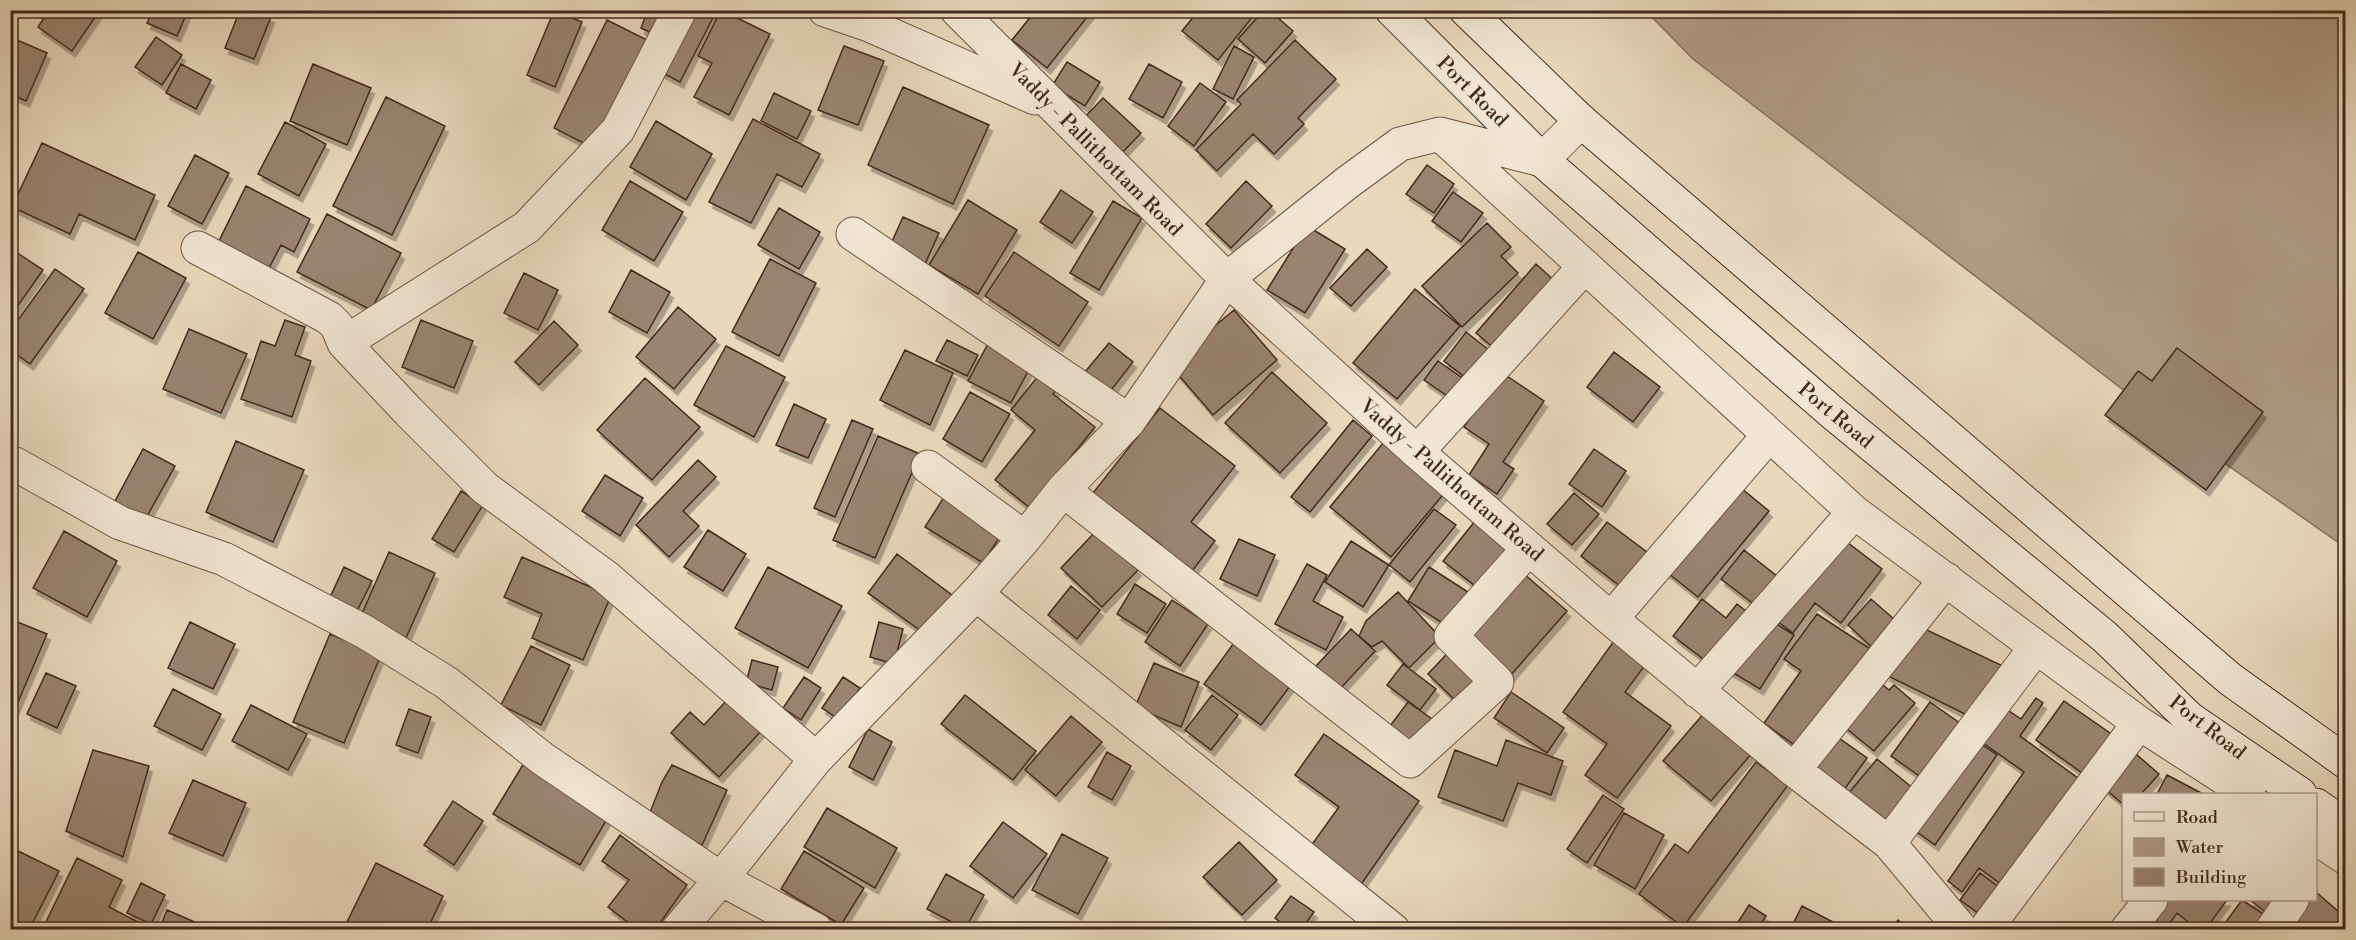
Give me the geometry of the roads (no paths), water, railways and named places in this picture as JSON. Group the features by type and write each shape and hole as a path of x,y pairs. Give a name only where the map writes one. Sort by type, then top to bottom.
{"street":[{"path":"344,343 527,227 618,130 680,10"},
{"path":"825,10 869,25 1053,106"},
{"name":"Vaddy - Pallithottam Road","path":"957,10 1227,279 1417,452 1611,619 1794,770 1889,843 1962,930"},
{"name":"Port Road","path":"1392,10 1542,160 1834,414 2105,637 2190,719 2297,793"},
{"path":"1466,10 1581,121 2230,679 2346,762"},
{"path":"678,930 722,879 816,759 976,594 1063,490 1129,421 1227,279 1348,182 1400,144 1440,134 1542,160 1581,121"},
{"path":"1440,134 1854,512 2139,723 2241,793"},
{"path":"853,234 1129,421"},
{"path":"198,248 329,318 337,326 344,343 485,488 606,577 816,759"},
{"path":"1417,452 1585,266"},
{"path":"1611,619 1769,435"},
{"path":"15,464 120,523 224,559 365,632 447,683 543,759 722,879 816,930"},
{"path":"928,467 1025,538"},
{"path":"1063,490 1410,761 1497,682 1451,636 1529,548"},
{"path":"1697,691 1854,512"},
{"path":"1794,770 1946,579"},
{"path":"976,594 1393,930"},
{"path":"1889,843 2036,647"},
{"path":"1985,930 2139,723"},
{"path":"2317,808 2330,847"},
{"path":"2127,930 2150,901"},
{"path":"2272,930 2291,901"}],"water":[{"path":"1646,11 2345,11 2345,547 2161,419 1693,59"}]}
